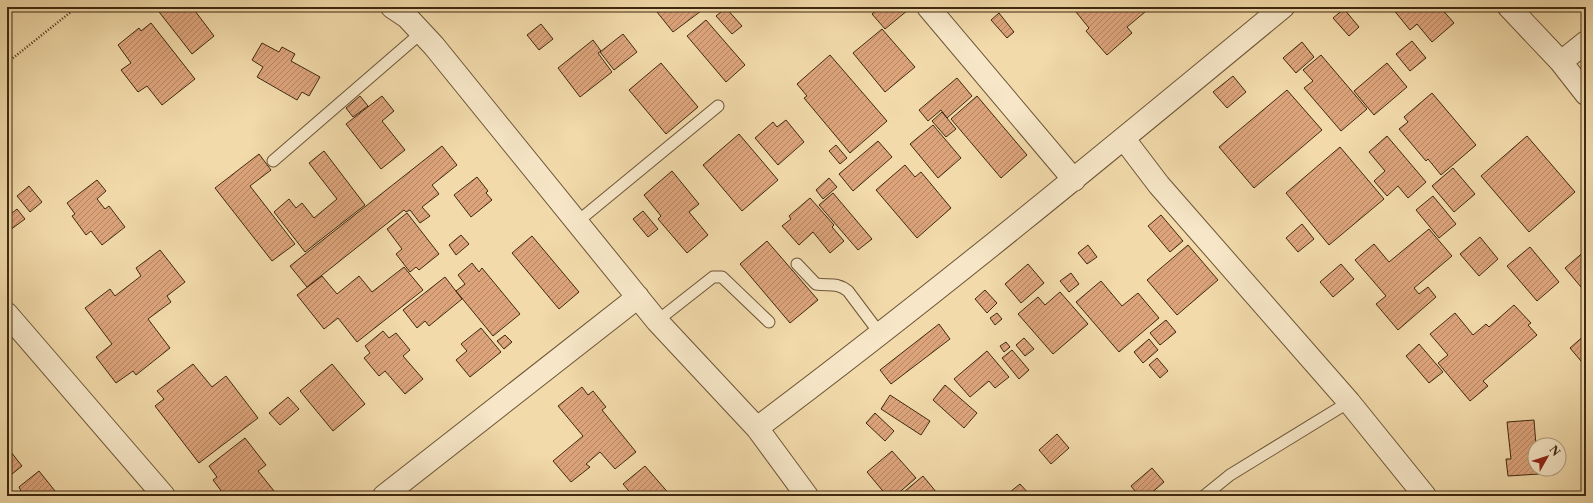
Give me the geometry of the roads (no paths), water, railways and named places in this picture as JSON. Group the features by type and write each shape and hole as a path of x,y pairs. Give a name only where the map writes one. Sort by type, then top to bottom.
{"street":[{"path":"392,7 407,17 422,33 657,320 758,428 807,496"},
{"path":"928,7 1074,180"},
{"path":"758,428 881,335 1074,180 1283,7"},
{"path":"1509,7 1561,62 1586,94"},
{"path":"1561,62 1586,42"},
{"path":"1124,138 1159,185 1349,402 1425,496"},
{"path":"384,496 638,296"},
{"path":"7,314 164,496"}],"lane":[{"path":"273,161 422,33"},
{"path":"577,222 718,106"},
{"path":"797,264 816,284 826,285 834,283 845,288 881,335"},
{"path":"657,320 713,277 718,275 722,277 769,322"},
{"path":"1204,496 1230,475 1349,402"}]}
